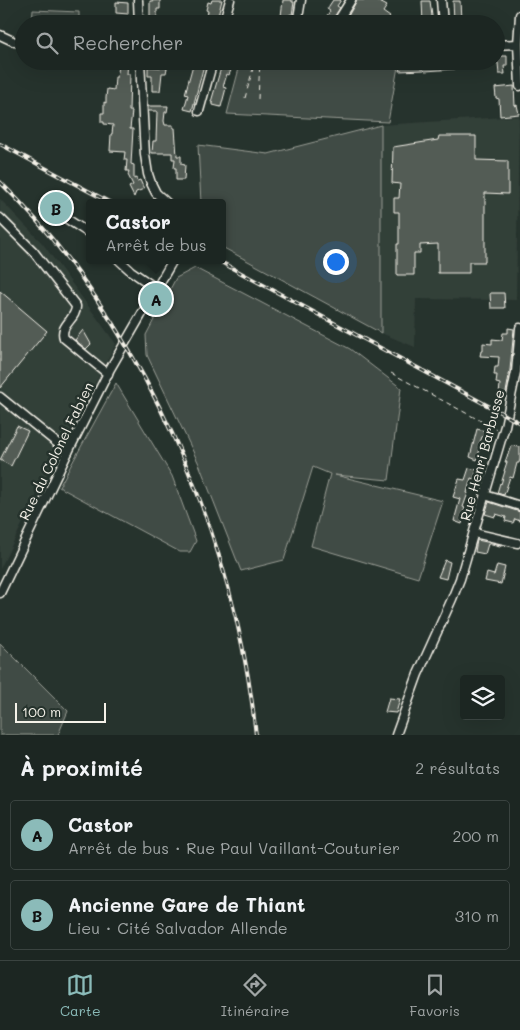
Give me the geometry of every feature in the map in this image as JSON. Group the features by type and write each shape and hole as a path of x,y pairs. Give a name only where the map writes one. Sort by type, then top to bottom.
{"street":[{"path":"138,0 139,15"},
{"path":"226,15 230,0"},
{"path":"298,15 301,0"},
{"path":"341,15 350,0"},
{"path":"441,0 442,15"},
{"path":"520,15 518,44 520,86"},
{"path":"0,35 15,42"},
{"path":"505,45 518,44"},
{"path":"140,70 145,155 148,174 156,194 163,199"},
{"path":"199,111 210,70"},
{"path":"64,217 86,231"},
{"path":"0,218 33,251 76,306 75,314 63,329 62,334 64,338 108,374"},
{"path":"124,264 157,289"},
{"name":"Rue du Colonel Fabien","path":"0,593 108,374 172,264"},
{"name":"Rue Henri Barbusse","path":"396,735 415,682 458,586 503,433 515,377 520,328"},
{"path":"0,397 68,452"},
{"path":"485,495 520,506"},
{"path":"474,533 517,543"}],"path":[{"path":"245,98 253,70"},
{"path":"258,99 260,70"},
{"path":"391,373 503,433"}],"shaded area":[{"path":"33,10 79,12 79,15 33,15"},
{"path":"239,70 397,70 388,122 227,114"},
{"path":"519,116 516,300 416,299 415,347 381,333 381,125"},
{"path":"381,125 381,333 226,249 226,199 201,199 198,145 268,154"},
{"path":"0,199 43,244 116,344 55,458 0,569"},
{"path":"195,268 350,349 401,388 389,480 335,475 443,501 418,578 311,546 330,474 313,467 284,560 241,571 199,464 147,355 146,335 176,278"},
{"path":"116,383 172,476 196,541 190,552 180,552 59,487"},
{"path":"0,643 68,711 58,735 0,735"}],"building":[{"path":"160,0 160,9 157,9 157,15 150,15 150,1"},
{"path":"212,0 222,0 218,15 207,15 208,2 211,3"},
{"path":"283,0 292,0 294,2 292,15 281,15"},
{"path":"333,0 341,0 337,6 340,8 336,15 328,15 330,11 327,9"},
{"path":"357,0 376,0 387,6 383,12 387,15 349,15"},
{"path":"422,1 430,1 432,15 423,15"},
{"path":"453,1 460,1 461,15 454,15"},
{"path":"116,2 128,3 128,14 116,13"},
{"path":"505,56 507,56 507,66 505,66"},
{"path":"118,70 127,70 127,74 130,74 129,111 132,111 130,129 133,129 131,164 134,165 134,179 140,180 144,189 136,192 134,197 129,187 133,185 128,175 129,171 126,171 127,160 124,160 125,152 110,151 113,125 101,122 101,113 104,113 107,89 114,90 115,77"},
{"path":"148,70 167,70 166,73 162,73 160,91 152,91 152,76 148,76"},
{"path":"192,70 203,70 192,111 184,109 188,95 185,94"},
{"path":"220,70 231,70 229,75 227,74 223,87 226,88 221,107 213,105 211,102"},
{"path":"499,70 504,70 505,74 499,74"},
{"path":"514,86 515,106 517,105 519,114 500,116 499,99 496,98 495,88"},
{"path":"148,106 168,106 164,121 165,125 173,125 173,128 175,128 177,156 181,156 181,164 185,165 184,180 176,180 175,159 172,159 172,153 152,153 153,141 156,141 157,111 148,111"},
{"path":"439,136 476,136 476,160 508,161 508,194 485,193 485,262 469,262 469,273 438,273 438,244 420,245 420,253 414,253 414,275 397,275 399,212 394,212 394,198 399,198 400,184 392,183 393,147 438,140"},
{"path":"0,291 47,331 0,388"},
{"path":"490,293 504,293 505,308 491,308"},
{"path":"508,328 514,329 505,398 499,395 500,384 496,383 497,375 494,375 495,367 498,367 499,357 480,356 481,351 483,351 483,343 492,344 492,339 502,340 503,333 508,333"},
{"path":"83,330 91,344 86,349 75,340"},
{"path":"17,426 28,431 11,466 0,460"},
{"path":"477,429 485,431 478,448 480,449 477,460 470,457"},
{"path":"511,446 520,447 520,459 513,478 510,477 504,495 497,493"},
{"path":"469,468 477,470 474,479 471,478 463,507 465,508 462,524 454,521 460,499 453,497 459,479 465,480"},
{"path":"489,502 520,512 520,521 515,519 513,523 505,521 506,517 496,514 495,517 485,514"},
{"path":"477,540 501,545 500,547 488,544 485,554 475,552"},
{"path":"445,560 450,562 446,579 438,577"},
{"path":"497,565 505,567 501,584 485,581 487,573 494,575"},
{"path":"389,698 400,699 396,713 385,712"}],"railway":[{"path":"0,144 103,199"},
{"path":"0,182 41,226 79,274 113,325 145,379 173,435 197,493 218,552 235,613 256,735"},
{"path":"224,264 520,423"}],"place":[{"name":"Ancienne Gare de Thiant","path":"56,208"},
{"name":"Castor","path":"156,299"}]}
